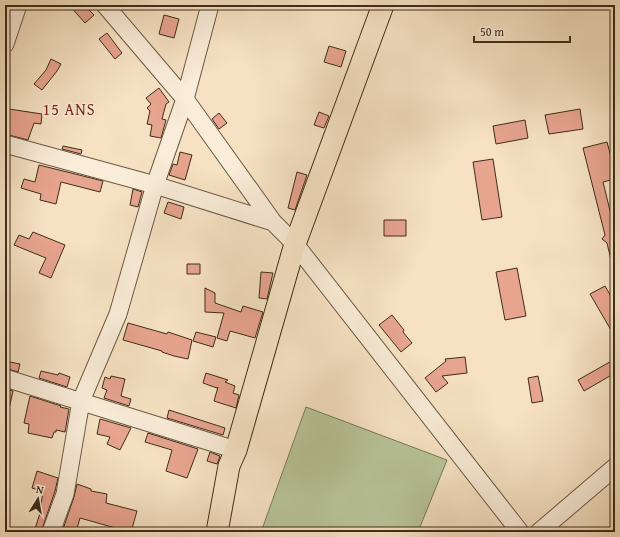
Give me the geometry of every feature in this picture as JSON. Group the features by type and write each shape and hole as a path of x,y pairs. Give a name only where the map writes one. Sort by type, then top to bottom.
{"main road":[{"path":"217,532 229,466 236,450 295,244 383,5"}],"street":[{"path":"5,44 18,5"},
{"path":"105,5 185,99 273,222 295,244 520,532"},
{"path":"51,532 65,494 81,401 118,314 155,185 185,99 210,5"},
{"path":"5,144 155,185 273,222"},
{"path":"5,378 236,450"},
{"path":"540,532 615,467"}],"green space":[{"path":"306,407 447,460 418,532 261,532"}],"building":[{"path":"69,5 84,5 94,15 85,23"},
{"path":"164,15 179,19 174,38 159,34"},
{"path":"107,33 122,53 115,59 99,39"},
{"path":"329,46 346,51 341,67 324,62"},
{"path":"51,59 61,64 42,90 34,84 46,70"},
{"path":"159,88 169,102 166,104 162,119 166,120 161,138 150,136 152,125 147,124 150,111 147,108 151,104 146,98"},
{"path":"9,109 42,114 41,124 34,123 28,140 5,134 8,120 5,114"},
{"path":"580,109 583,129 549,134 545,115"},
{"path":"319,112 329,116 324,128 314,125"},
{"path":"219,113 227,123 219,129 212,119"},
{"path":"525,120 528,138 496,144 493,126"},
{"path":"607,142 615,172 615,179 603,182 613,223 615,223 615,260 611,260 607,243 602,239 605,235 583,148"},
{"path":"63,146 82,150 81,154 62,149"},
{"path":"180,152 192,155 185,180 169,175 173,164 177,165"},
{"path":"493,159 502,217 482,220 473,162"},
{"path":"39,165 103,181 100,192 61,182 56,204 40,200 41,194 21,188 24,179 35,182"},
{"path":"297,172 307,175 295,210 288,208"},
{"path":"133,189 142,192 138,207 130,205"},
{"path":"168,202 184,207 181,219 164,213"},
{"path":"384,220 406,220 406,236 384,236"},
{"path":"33,232 65,245 51,278 39,273 46,258 14,245 19,235 29,239"},
{"path":"187,264 200,264 200,274 187,274"},
{"path":"517,268 526,316 505,320 496,272"},
{"path":"261,272 273,273 267,299 259,298"},
{"path":"605,286 615,303 615,337 590,294"},
{"path":"205,288 215,293 215,303 241,312 243,306 263,312 255,338 230,331 227,341 217,338 224,313 205,312"},
{"path":"392,315 412,343 401,352 379,325"},
{"path":"128,323 167,334 168,332 192,340 188,359 123,340"},
{"path":"196,332 216,337 213,347 193,341"},
{"path":"465,357 467,373 442,376 448,383 436,392 425,378 446,361 445,359"},
{"path":"615,359 615,373 584,391 578,380"},
{"path":"5,361 20,364 18,372 5,368"},
{"path":"41,371 58,375 59,373 70,377 67,387 39,378"},
{"path":"206,373 228,380 225,382 235,386 233,393 239,395 236,408 214,401 218,387 217,388 203,383"},
{"path":"111,376 125,379 121,396 131,399 129,406 104,398 107,390 102,388 105,377 110,379"},
{"path":"538,376 543,401 532,403 528,378"},
{"path":"5,388 13,391 9,409 5,409"},
{"path":"30,396 69,409 65,432 56,430 52,438 28,433 29,424 24,423"},
{"path":"169,410 225,428 223,435 167,418"},
{"path":"100,419 131,428 120,450 107,444 110,437 97,434"},
{"path":"148,433 198,449 187,478 166,471 172,450 145,442"},
{"path":"210,452 220,456 217,464 207,461"},
{"path":"37,471 58,478 41,532 34,532 41,510 43,492 32,488"},
{"path":"77,484 91,489 91,491 107,494 106,503 137,511 131,532 118,532 119,529 80,518 76,532 62,532"}],"district":[{"name":"15 ANS","path":"69,109"}]}
